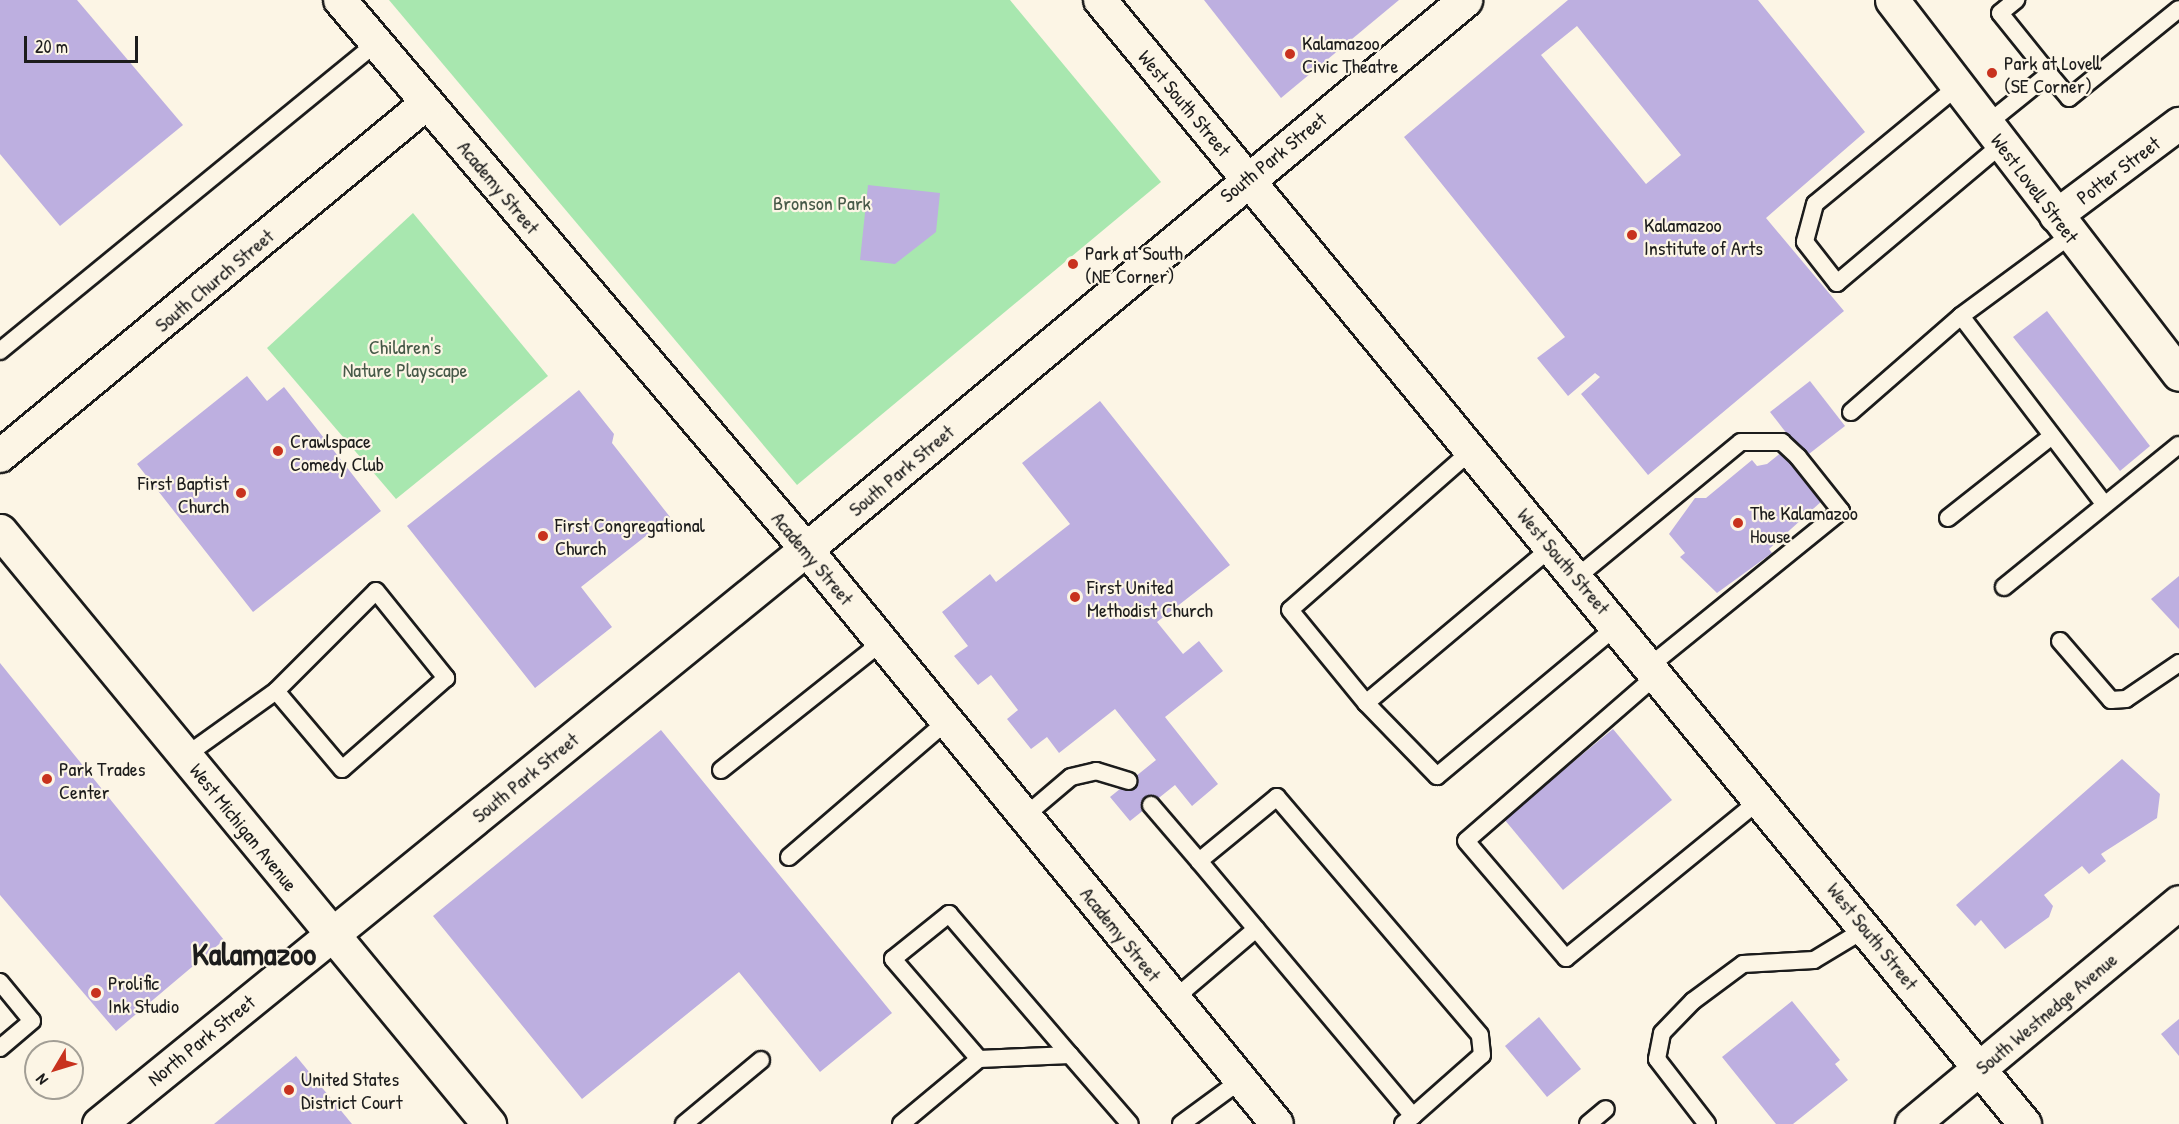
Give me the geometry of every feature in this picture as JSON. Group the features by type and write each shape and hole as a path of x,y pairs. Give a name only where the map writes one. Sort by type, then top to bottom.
{"main road":[{"name":"South Park Street","path":"332,933 806,549 1246,178 1465,0"},
{"name":"West Lovell Street","path":"1892,0 2179,374"},
{"name":"West Michigan Avenue","path":"0,531 489,1124"},
{"name":"South Westnedge Avenue","path":"1912,1124 2179,902"},
{"name":"North Park Street","path":"99,1124 332,933"}],"street":[{"name":"Academy Street","path":"340,0 806,549 1277,1124"},
{"name":"West South Street","path":"1100,0 1761,799 2025,1124"},
{"name":"South Church Street","path":"0,456 427,103"},
{"name":"Potter Street","path":"2063,225 2179,124"}],"lane":[{"path":"2016,0 2000,13 2069,98 2179,9"},
{"path":"0,351 376,43"},
{"path":"1958,86 1815,204 1805,242 1838,283 1994,134 2049,74"},
{"path":"1851,412 2063,225"},
{"path":"1961,316 2104,504"},
{"path":"1948,518 2052,436"},
{"path":"1577,577 1741,442 1782,442 1798,457 1841,511 1654,670 1466,841 1566,958 1761,799"},
{"path":"2004,587 2179,445"},
{"path":"1472,450 1290,610 1366,703 1437,776 1617,626"},
{"path":"1366,703 1552,547"},
{"path":"185,756 276,691 376,591 446,678 342,769 276,691"},
{"path":"2060,641 2111,700 2126,699 2179,663"},
{"path":"721,770 882,642"},
{"path":"789,857 947,721"},
{"path":"1025,816 1071,777 1096,771 1129,781"},
{"path":"1150,805 1256,929 1408,1120 1482,1055 1480,1035 1277,797 1199,861"},
{"path":"979,1059 893,958 949,914 1130,1124"},
{"path":"1707,1124 1657,1059 1662,1033 1693,1001 1743,964 1814,960 1867,928"},
{"path":"1174,999 1256,929"},
{"path":"0,982 32,1022 0,1048"},
{"path":"901,1124 979,1059 1070,1055"},
{"path":"684,1124 762,1060"},
{"path":"1181,1124 1241,1080"},
{"path":"1588,1124 1606,1108"}],"green space":[{"name":"Bronson Park","path":"389,0 1010,0 1161,182 797,485"},
{"name":"Children's Nature Playscape","path":"413,213 548,376 396,499 267,348"}],"building":[{"path":"0,0 77,0 183,125 60,226 0,154"},
{"name":"Kalamazoo Civic Theatre","path":"1204,0 1399,0 1281,98"},
{"name":"Kalamazoo Institute of Arts","path":"1568,0 1758,0 1865,132 1766,218 1844,311 1648,475 1581,394 1600,377 1595,373 1568,396 1537,358 1565,337 1404,137","holes":["1577,26 1681,155 1646,184 1541,55"]},
{"path":"868,185 940,193 936,232 895,264 860,260"},
{"path":"2047,311 2150,446 2120,471 2013,337"},
{"path":"247,376 267,401 284,387 381,511 253,612 137,464"},
{"path":"1810,381 1845,426 1805,457 1770,412"},
{"path":"579,390 614,434 612,443 670,517 581,587 612,627 535,688 407,526"},
{"name":"First United Methodist Church","path":"1100,401 1230,565 1157,622 1183,654 1199,641 1223,671 1165,717 1218,784 1192,806 1175,785 1130,821 1110,797 1156,760 1115,709 1059,753 1047,737 1031,749 1007,719 1018,710 991,675 978,685 954,656 968,646 942,612 990,574 996,582 1070,524 1022,463"},
{"name":"The Kalamazoo House","path":"1783,451 1823,500 1769,549 1772,553 1717,593 1680,557 1685,553 1669,534 1695,498 1706,498 1752,460 1757,466 1767,464"},
{"path":"2179,576 2179,629 2151,599"},
{"name":"Park Trades Center","path":"0,663 224,940 116,1031 0,895"},
{"path":"1613,729 1672,800 1563,890 1504,819"},
{"path":"661,730 892,1013 820,1072 739,972 582,1099 433,916"},
{"path":"2122,759 2160,794 2157,818 2101,854 2106,861 2089,874 2082,866 2044,895 2053,906 2049,917 2005,949 1981,920 1975,926 1956,905"},
{"path":"1792,1001 1840,1060 1835,1064 1848,1080 1793,1124 1776,1124 1722,1057"},
{"path":"1539,1017 1581,1069 1547,1097 1505,1046"},
{"path":"2179,1019 2179,1056 2161,1034"},
{"name":"United States District Court","path":"296,1056 352,1124 214,1124"}],"place":[{"name":"Kalamazoo Civic Theatre","path":"1290,54"},
{"name":"Park at Lovell (SE Corner)","path":"1992,73"},
{"name":"Kalamazoo Institute of Arts","path":"1632,235"},
{"name":"Park at South (NE Corner)","path":"1073,264"},
{"name":"Crawlspace Comedy Club","path":"278,451"},
{"name":"First Baptist Church","path":"241,493"},
{"name":"The Kalamazoo House","path":"1738,523"},
{"name":"First Congregational Church","path":"543,536"},
{"name":"First United Methodist Church","path":"1075,597"},
{"name":"Park Trades Center","path":"47,779"},
{"name":"Prolific Ink Studio","path":"96,993"},
{"name":"United States District Court","path":"289,1090"}],"district":[{"name":"Kalamazoo","path":"254,954"}]}
